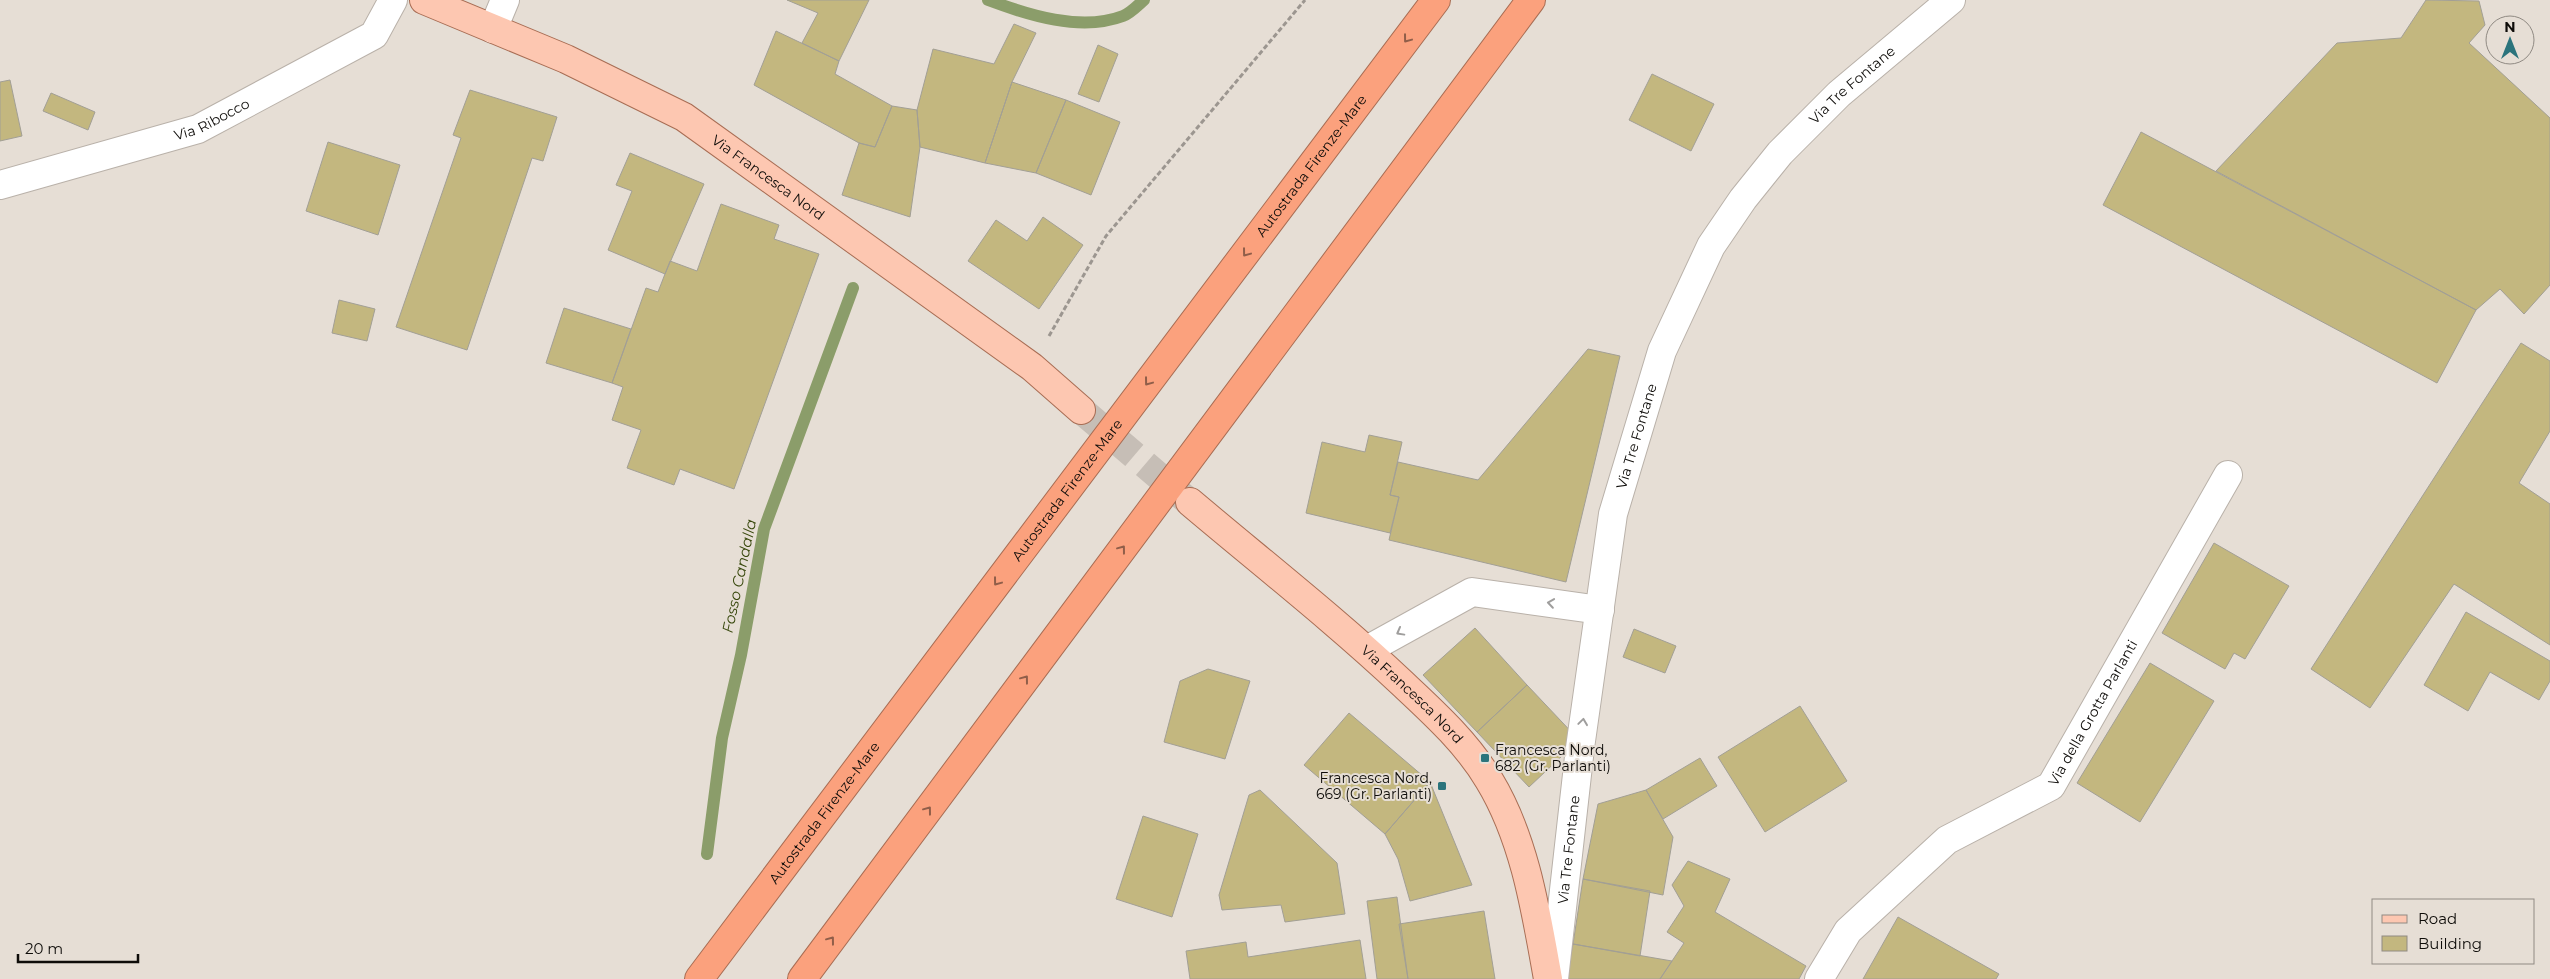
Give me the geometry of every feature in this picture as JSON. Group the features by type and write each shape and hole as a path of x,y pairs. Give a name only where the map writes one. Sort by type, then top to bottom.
{"highway":[{"name":"Autostrada Firenze-Mare","path":"699,979 1436,0"},
{"path":"802,979 1531,0"}],"main road":[{"name":"Via Francesca Nord","path":"424,0 566,59 684,117 1032,367 1081,410"},
{"name":"Via Francesca Nord","path":"1190,502 1367,650 1434,713 1465,747 1489,780 1512,832 1528,880 1548,979"}],"street":[{"name":"Via Ribocco","path":"0,185 198,129 374,35 393,0"},
{"path":"493,29 505,0"},
{"name":"Via Tre Fontane","path":"1554,979 1580,748 1613,514 1662,351 1712,246 1743,199 1780,153 1839,94 1951,0"},
{"name":"Via della Grotta Parlanti","path":"1819,979 1848,931 1947,840 2051,786 2228,475"},
{"path":"1367,650 1472,592 1600,610"}],"path":[{"path":"1032,367 1106,236 1305,0"}],"building":[{"path":"787,0 869,0 839,61 802,43 818,13"},
{"path":"2426,0 2479,1 2485,25 2469,43 2485,58 2485,65 2493,65 2550,118 2550,285 2524,314 2500,289 2476,310 2216,171 2337,43 2401,38"},
{"path":"1014,24 1036,33 1012,82 985,163 920,147 917,110 933,49 994,64"},
{"path":"776,31 839,61 835,74 892,106 875,147 859,143 754,85"},
{"path":"1098,45 1118,54 1099,102 1078,94"},
{"path":"1652,74 1714,104 1691,151 1629,120"},
{"path":"10,80 22,136 0,141 0,82"},
{"path":"1012,82 1066,100 1036,173 985,163"},
{"path":"470,90 557,117 543,161 532,158 467,350 396,327 461,138 453,135"},
{"path":"51,93 95,112 88,130 43,111"},
{"path":"1066,100 1120,122 1091,195 1036,173"},
{"path":"892,106 917,110 920,147 910,217 842,195 859,143 875,147"},
{"path":"2141,132 2476,310 2437,383 2103,205"},
{"path":"328,142 400,165 378,235 306,211"},
{"path":"630,153 704,184 665,274 608,250 632,191 616,185"},
{"path":"721,204 779,225 774,239 819,254 734,489 680,469 674,485 627,468 641,430 612,420 623,387 612,383 646,288 658,292 670,261 697,271"},
{"path":"1043,217 1083,245 1039,309 968,261 996,220 1027,241"},
{"path":"339,300 375,309 367,341 332,333"},
{"path":"564,308 631,329 612,383 546,363"},
{"path":"2521,343 2550,361 2550,431 2519,483 2550,504 2550,645 2454,584 2370,708 2311,669"},
{"path":"1588,349 1620,356 1566,582 1389,540 1399,497 1390,495 1398,462 1478,480"},
{"path":"1369,435 1402,442 1390,495 1399,497 1390,533 1306,513 1322,442 1365,452"},
{"path":"2214,543 2289,586 2245,659 2234,653 2225,669 2162,633"},
{"path":"2466,612 2550,661 2550,681 2539,700 2490,672 2468,711 2424,685"},
{"path":"1475,628 1527,685 1477,732 1423,675"},
{"path":"1634,629 1676,646 1665,673 1623,657"},
{"path":"2150,663 2214,701 2140,822 2077,783"},
{"path":"1208,669 1250,681 1225,759 1164,742 1180,681"},
{"path":"1527,685 1579,740 1529,787 1477,732"},
{"path":"1800,706 1847,781 1765,832 1718,757"},
{"path":"1349,713 1430,782 1385,834 1304,765"},
{"path":"1700,758 1717,786 1663,819 1646,790"},
{"path":"1430,782 1472,885 1410,901 1398,859 1385,834"},
{"path":"1260,790 1337,863 1345,914 1285,922 1281,905 1222,910 1219,895 1249,795"},
{"path":"1646,790 1673,837 1663,895 1583,879 1598,804"},
{"path":"1143,816 1198,834 1172,917 1116,899"},
{"path":"1688,861 1730,879 1715,912 1806,966 1799,979 1660,979 1684,943 1667,932 1684,906 1672,885"},
{"path":"1583,879 1650,891 1640,956 1573,944"},
{"path":"1397,897 1408,979 1377,979 1367,901"},
{"path":"1484,911 1495,979 1408,979 1399,924"},
{"path":"1898,917 1999,974 1996,979 1863,979"},
{"path":"1360,940 1366,979 1190,979 1186,951 1246,942 1248,957"},
{"path":"1573,944 1672,961 1660,979 1566,979"}],"waterway":[{"path":"988,0 1037,16 1072,22 1107,21 1132,11 1144,0"},
{"name":"Fosso Candalla","path":"707,854 722,738 741,655 764,529 853,288"}],"tunnel":[{"path":"1081,410 1188,501"}],"place":[{"name":"Francesca Nord, 682 (Gr. Parlanti)","path":"1485,758"},
{"name":"Francesca Nord, 669 (Gr. Parlanti)","path":"1442,786"}]}
